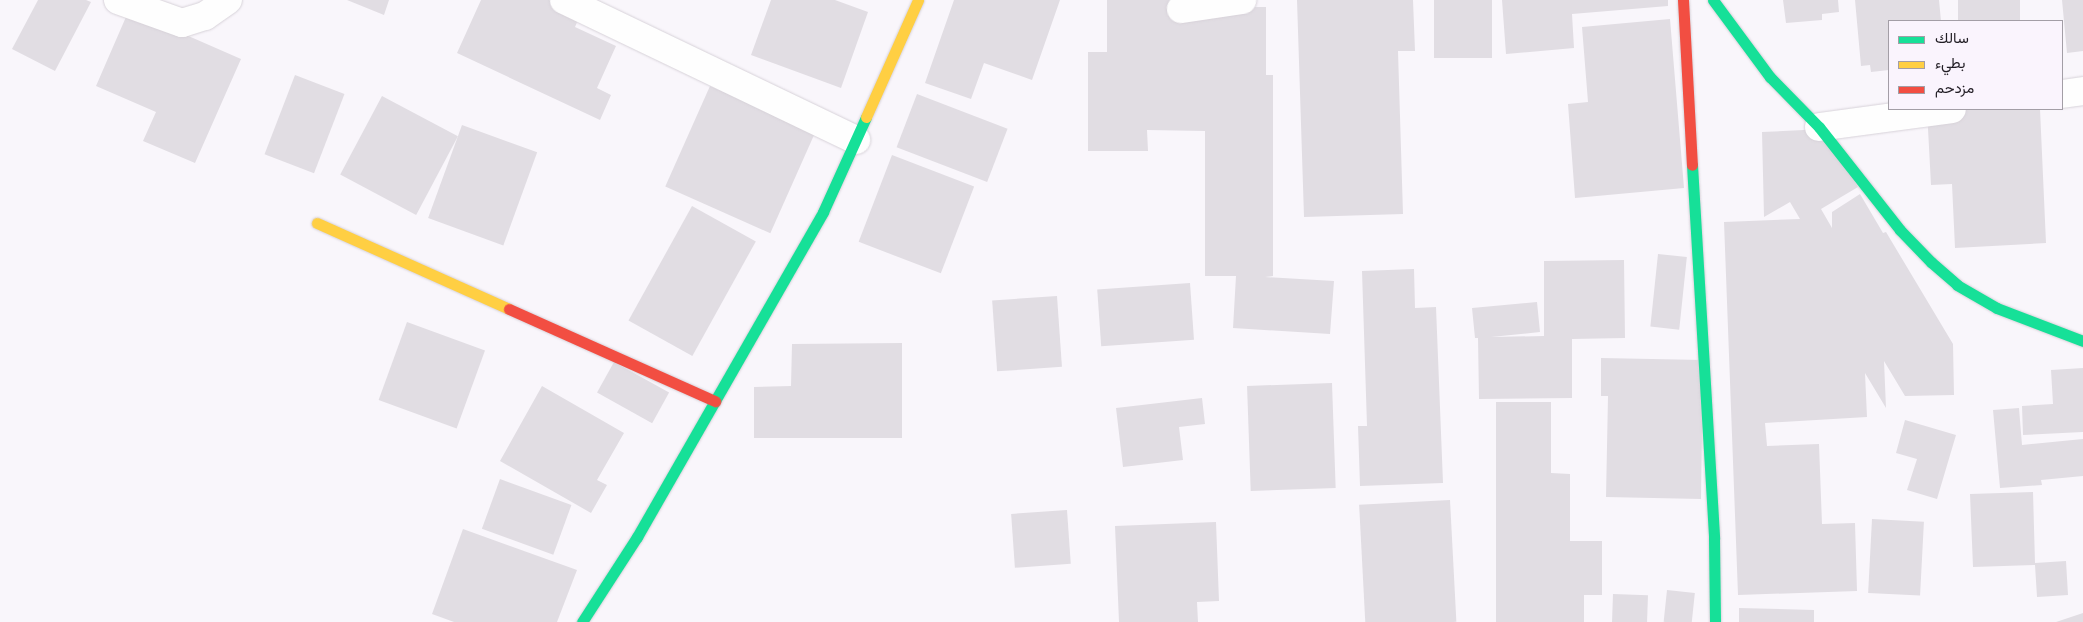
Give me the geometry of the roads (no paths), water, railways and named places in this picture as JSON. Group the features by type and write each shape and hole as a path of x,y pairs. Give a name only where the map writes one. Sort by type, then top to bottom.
{"street":[{"path":"118,0 182,23 205,16 228,0"},
{"path":"564,0 856,140"},
{"path":"582,622 637,537 824,212 918,0"},
{"path":"1181,9 1242,0"},
{"path":"1683,0 1713,528 1715,622"},
{"path":"1713,0 1770,77 1819,127 1900,230 1931,262 1957,285 1997,308 2083,341"},
{"path":"2063,94 2083,91"},
{"path":"1819,127 1945,110"},
{"path":"318,222 715,401"}]}
